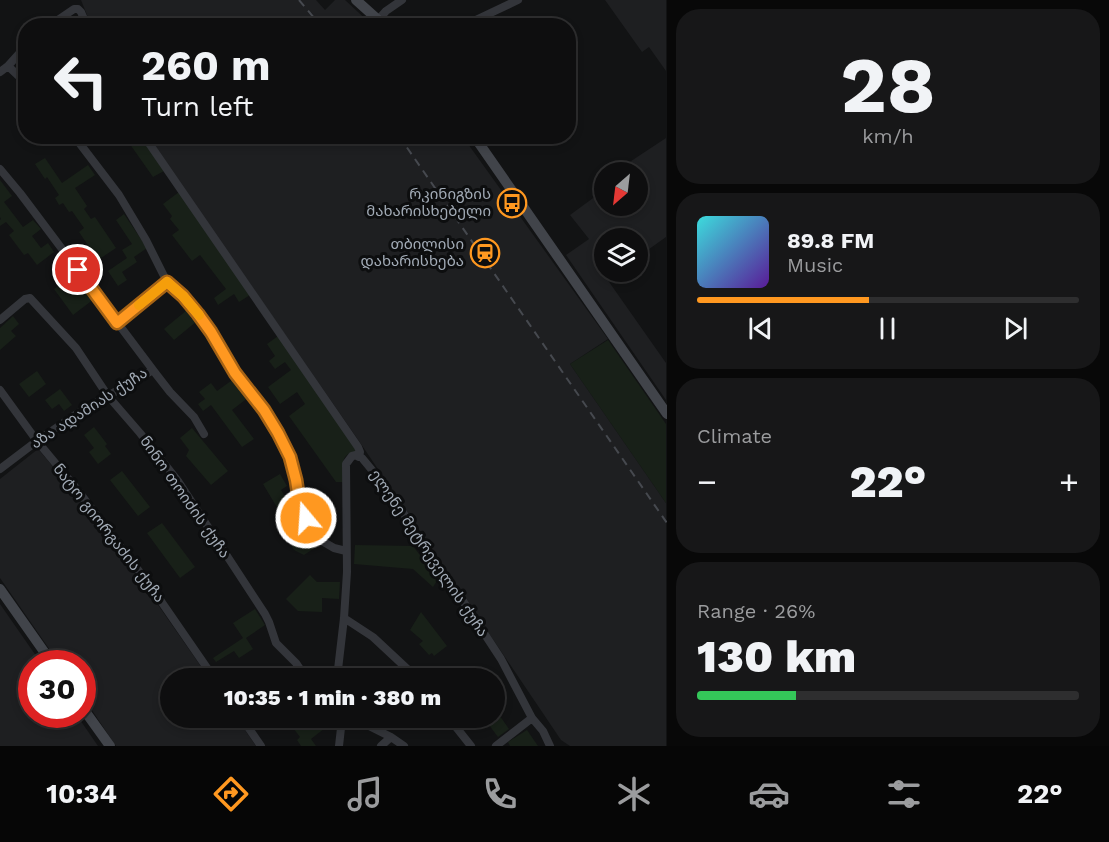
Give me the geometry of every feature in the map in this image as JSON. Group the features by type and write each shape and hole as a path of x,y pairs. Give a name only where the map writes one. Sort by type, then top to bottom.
{"main road":[{"path":"356,0 376,18"},
{"path":"480,144 666,414"},
{"path":"0,589 43,650"},
{"path":"96,726 110,746"}],"street":[{"path":"383,18 386,11 402,0"},
{"path":"480,18 518,0"},
{"path":"61,18 74,9 78,9 84,18"},
{"path":"0,72 18,55"},
{"path":"8,66 18,75"},
{"path":"80,144 119,195 146,240 167,282 198,314 235,373 264,410 278,433 290,457 300,506 312,530 321,541 346,551 344,618 338,668"},
{"path":"150,144 358,447 359,457"},
{"name":"აზა ადამიას ქუჩა","path":"0,169 153,370 78,413 0,469"},
{"path":"117,323 167,282"},
{"name":"ნინო თოიძის ქუჩა","path":"0,320 30,298 76,348 108,396 178,481 265,614 276,643 299,668"},
{"path":"153,370 194,417 204,434"},
{"name":"ნატო გიორგაძის ქუჩა","path":"0,390 154,591 207,668"},
{"name":"ელენე მეტრეველის ქუჩა","path":"346,551 346,464 351,456 356,455 362,458 381,481 404,514 427,554 463,601 501,660 550,746"},
{"path":"344,618 373,637 406,668"},
{"path":"496,746 532,718"},
{"path":"249,728 261,746"},
{"path":"339,746 340,728"},
{"path":"373,728 404,746"},
{"path":"457,728 471,746"},
{"path":"381,746 392,737"}],"shaded area":[{"path":"81,0 316,0 325,10 335,0 345,0 364,18 88,18"},
{"path":"605,0 666,0 666,71 649,47 642,52"},
{"path":"666,138 666,237 648,250 648,228 594,228 594,282 609,282 666,363 666,400 566,255 589,239 570,215 594,197 594,216 648,216 648,162 630,162"},
{"path":"130,144 146,144 164,171 153,177"},
{"name":"თბილისი დახარისხება","path":"153,144 468,144 608,339 570,364 666,503 666,746 570,746 561,740 361,444"},
{"path":"45,158 62,183 88,165 95,175 75,188 87,206 84,209 91,219 95,217 116,248 98,260 79,232 84,228 72,211 69,212 63,203 59,205 55,198 59,195 35,164"},
{"path":"0,180 12,196 4,202 23,227 33,220 41,229 32,236 41,248 48,243 54,252 37,265 28,253 24,255 9,235 14,231 6,222 0,226"},
{"path":"179,192 250,295 239,302 234,294 218,305 214,298 226,289 200,255 192,261 172,235 179,230 170,219 172,216 163,204"},
{"path":"124,214 147,248 134,257 137,262 122,272 127,280 118,286 108,271 127,258 122,250 132,244 116,220"},
{"path":"76,274 94,299 73,315 54,289"},
{"path":"187,310 197,321 174,340 164,329"},
{"path":"13,316 19,324 11,331 16,336 0,350 0,328"},
{"path":"278,336 355,447 355,452 346,455 344,459 343,482 336,482 289,416 305,404 297,392 280,404 268,387 291,370 285,362 275,369 269,361 275,356 267,344"},
{"path":"608,340 666,424 666,503 570,364"},
{"path":"37,371 46,384 29,397 19,384"},
{"path":"235,378 249,397 232,410 254,439 242,447 211,405 203,411 198,404 205,399 199,392 211,383 217,391"},
{"path":"60,389 72,405 64,411 59,404 52,409 45,400"},
{"path":"94,427 107,444 105,446 111,454 98,464 89,452 94,448 84,435"},
{"path":"192,428 228,471 211,485 186,456 189,450 180,438"},
{"path":"38,449 78,496 202,668 160,668 160,728 244,728 256,746 116,746 96,716 96,650 50,650 0,578 0,479"},
{"path":"122,471 150,507 138,516 110,480"},
{"path":"280,474 287,486 281,490 289,503 278,509 263,484"},
{"path":"299,514 303,517 312,538 319,545 304,555 294,550 279,525"},
{"path":"162,523 195,567 180,578 147,533"},
{"path":"355,545 413,546 438,579 433,587 413,569 354,564"},
{"path":"310,575 317,582 340,582 339,599 322,598 322,612 298,611 286,599"},
{"path":"0,604 32,650 18,650 18,728 86,728 98,746 0,746"},
{"path":"255,609 265,625 246,638 253,649 239,658 234,651 216,662 213,658 243,638 233,623"},
{"path":"421,612 447,646 434,656 432,653 429,655 419,644 423,641 410,630"},
{"path":"505,723 509,729 498,737 491,728 505,728"},
{"path":"293,728 325,728 311,739 316,746 301,746 297,740 300,737"},
{"path":"527,730 538,746 510,746 508,742"}],"railway":[{"path":"299,0 314,18"},
{"path":"405,144 667,523"}],"slow traffic":[{"path":"139,305 167,282 199,315"}],"place":[{"name":"რკინიგზის მახარისხებელი","path":"512,203"},
{"name":"თბილისი დახარისხება","path":"485,253"}],"route":[{"path":"78,270 117,323 167,282 183,296 211,332 235,373 264,410 278,433 290,457 300,506 306,518"}]}
